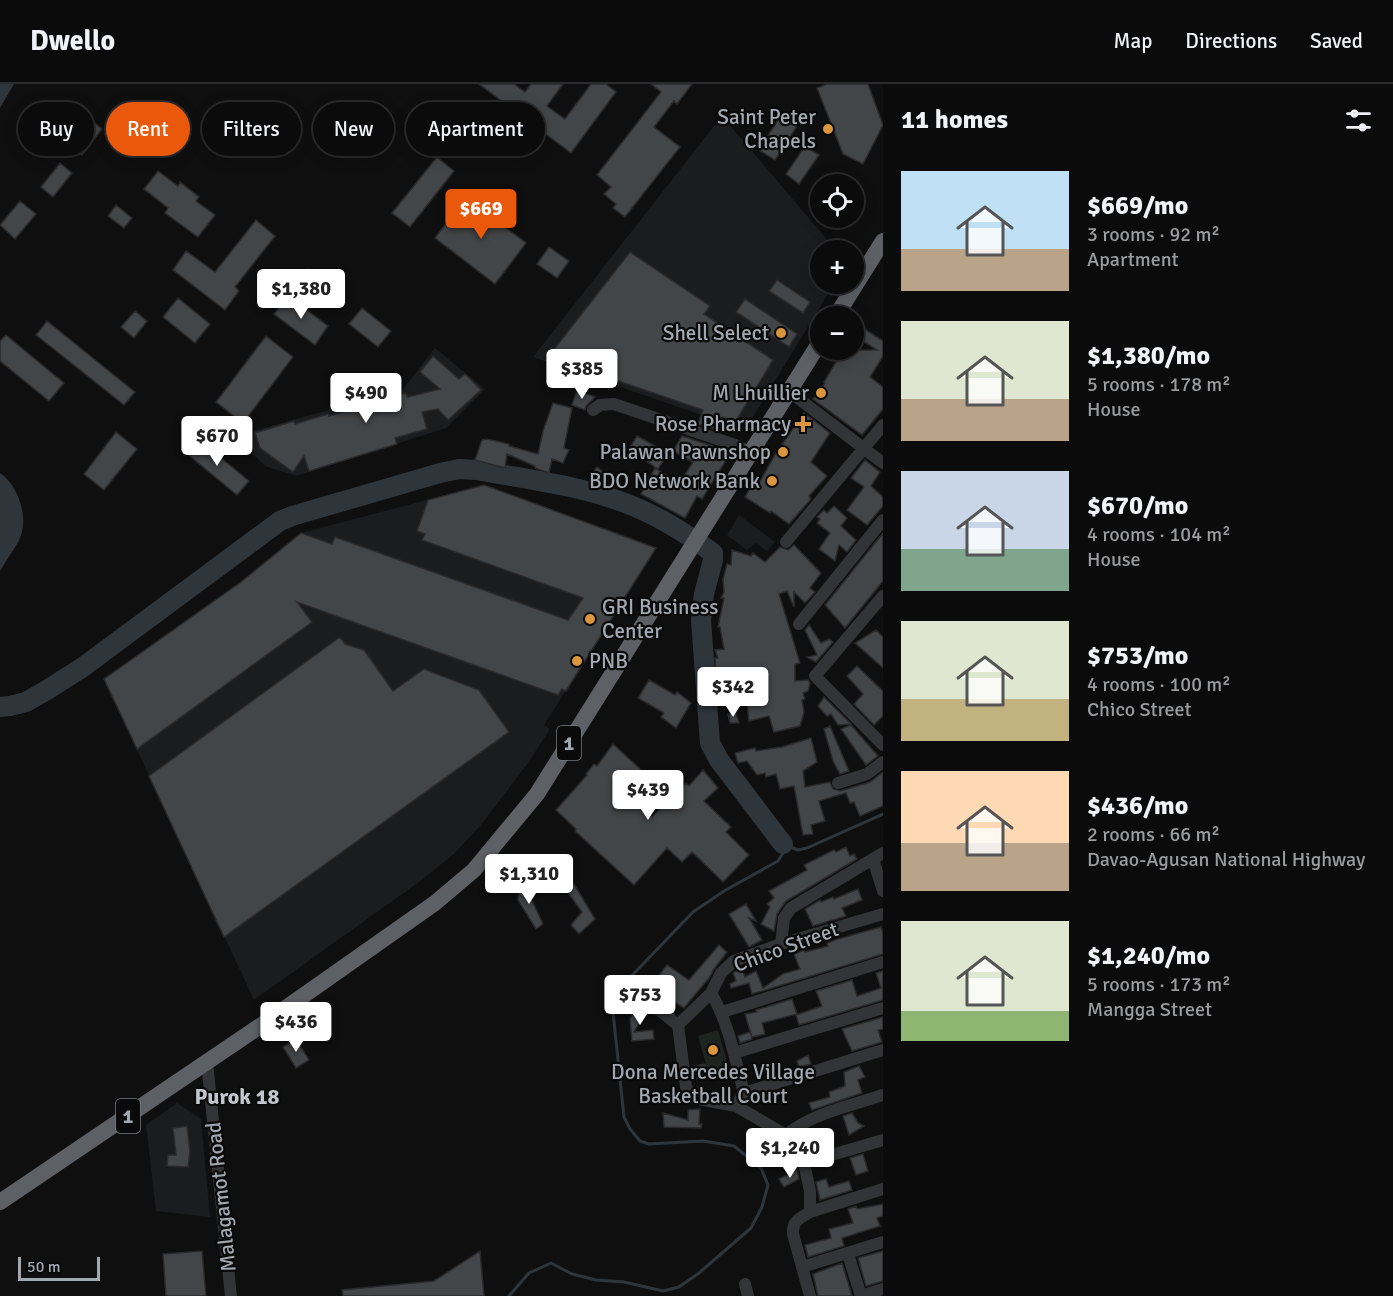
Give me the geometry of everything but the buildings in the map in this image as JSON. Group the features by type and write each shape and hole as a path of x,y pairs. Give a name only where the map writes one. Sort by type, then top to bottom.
{"highway":[{"path":"842,306 883,241"},
{"name":"1","path":"0,1202 207,1062 435,903 474,870 537,794 810,359"}],"street":[{"path":"790,392 883,463"},
{"path":"593,410 600,405 614,404 735,445 752,453"},
{"path":"786,542 883,425"},
{"path":"799,624 883,520"},
{"path":"883,596 815,676 883,746"},
{"path":"838,783 867,774 883,762"},
{"path":"781,944 783,918 791,908 878,856 883,891"},
{"name":"Chico Street","path":"678,1025 711,993 721,973 734,961 781,944 883,914"},
{"path":"722,1012 883,962"},
{"path":"635,991 678,1025 686,1088 689,1093 699,1100 736,1106 786,1135 804,1163 810,1191 810,1212"},
{"path":"711,993 722,1012 744,1093"},
{"path":"734,1053 883,1008"},
{"path":"736,1106 744,1093 883,1050"},
{"name":"Malagamot Road","path":"207,1062 231,1296"},
{"path":"786,1135 817,1117 883,1095"},
{"path":"804,1163 883,1140"},
{"path":"810,1296 792,1228 795,1222 810,1212 883,1190"},
{"path":"802,1267 883,1242"},
{"path":"848,1254 861,1296 883,1289"}],"shaded area":[{"path":"0,84 14,84 0,108"},
{"path":"722,116 810,219 810,228 817,228 827,240 810,240 810,294 828,294 821,306 810,306 810,323 745,430 533,357"},
{"path":"435,348 485,389 446,428 296,476 265,466 235,436 403,389"},
{"path":"0,473 17,493 23,521 20,538 0,571"},
{"path":"484,485 656,548 544,725 550,729 528,763 480,826 454,854 419,882 254,1000 104,679 241,582 301,533"},
{"path":"739,515 775,542 767,551 756,543 747,550 727,535"},
{"name":"Dona Mercedes Village Basketball Court","path":"718,1030 728,1065 708,1071 698,1036"},
{"path":"177,1103 201,1119 210,1217 156,1211 146,1125"}],"waterway":[{"path":"0,707 26,702 83,667 280,521 440,473 459,469 476,470 570,487 607,497 671,525 713,553 701,620 710,743 719,760 783,844"},
{"path":"509,1296 529,1273 551,1263 572,1274 596,1280 624,1282 663,1291 679,1287 699,1273 751,1228 762,1207 768,1185 761,1168 734,1146 703,1141 649,1144 640,1141 630,1129 624,1117 613,1012 614,1000 619,989 693,912 724,891 778,861 783,853 783,844 798,850 807,848 883,814"}],"place":[{"name":"Saint Peter Chapels","path":"828,129"},
{"name":"Shell Select","path":"781,333"},
{"name":"M Lhuillier","path":"821,393"},
{"name":"Rose Pharmacy","path":"803,424"},
{"name":"Palawan Pawnshop","path":"783,452"},
{"name":"BDO Network Bank","path":"772,481"},
{"name":"GRI Business Center","path":"590,619"},
{"name":"PNB","path":"577,661"},
{"name":"Dona Mercedes Village Basketball Court","path":"713,1050"}],"district":[{"name":"Purok 18","path":"237,1096"}]}
